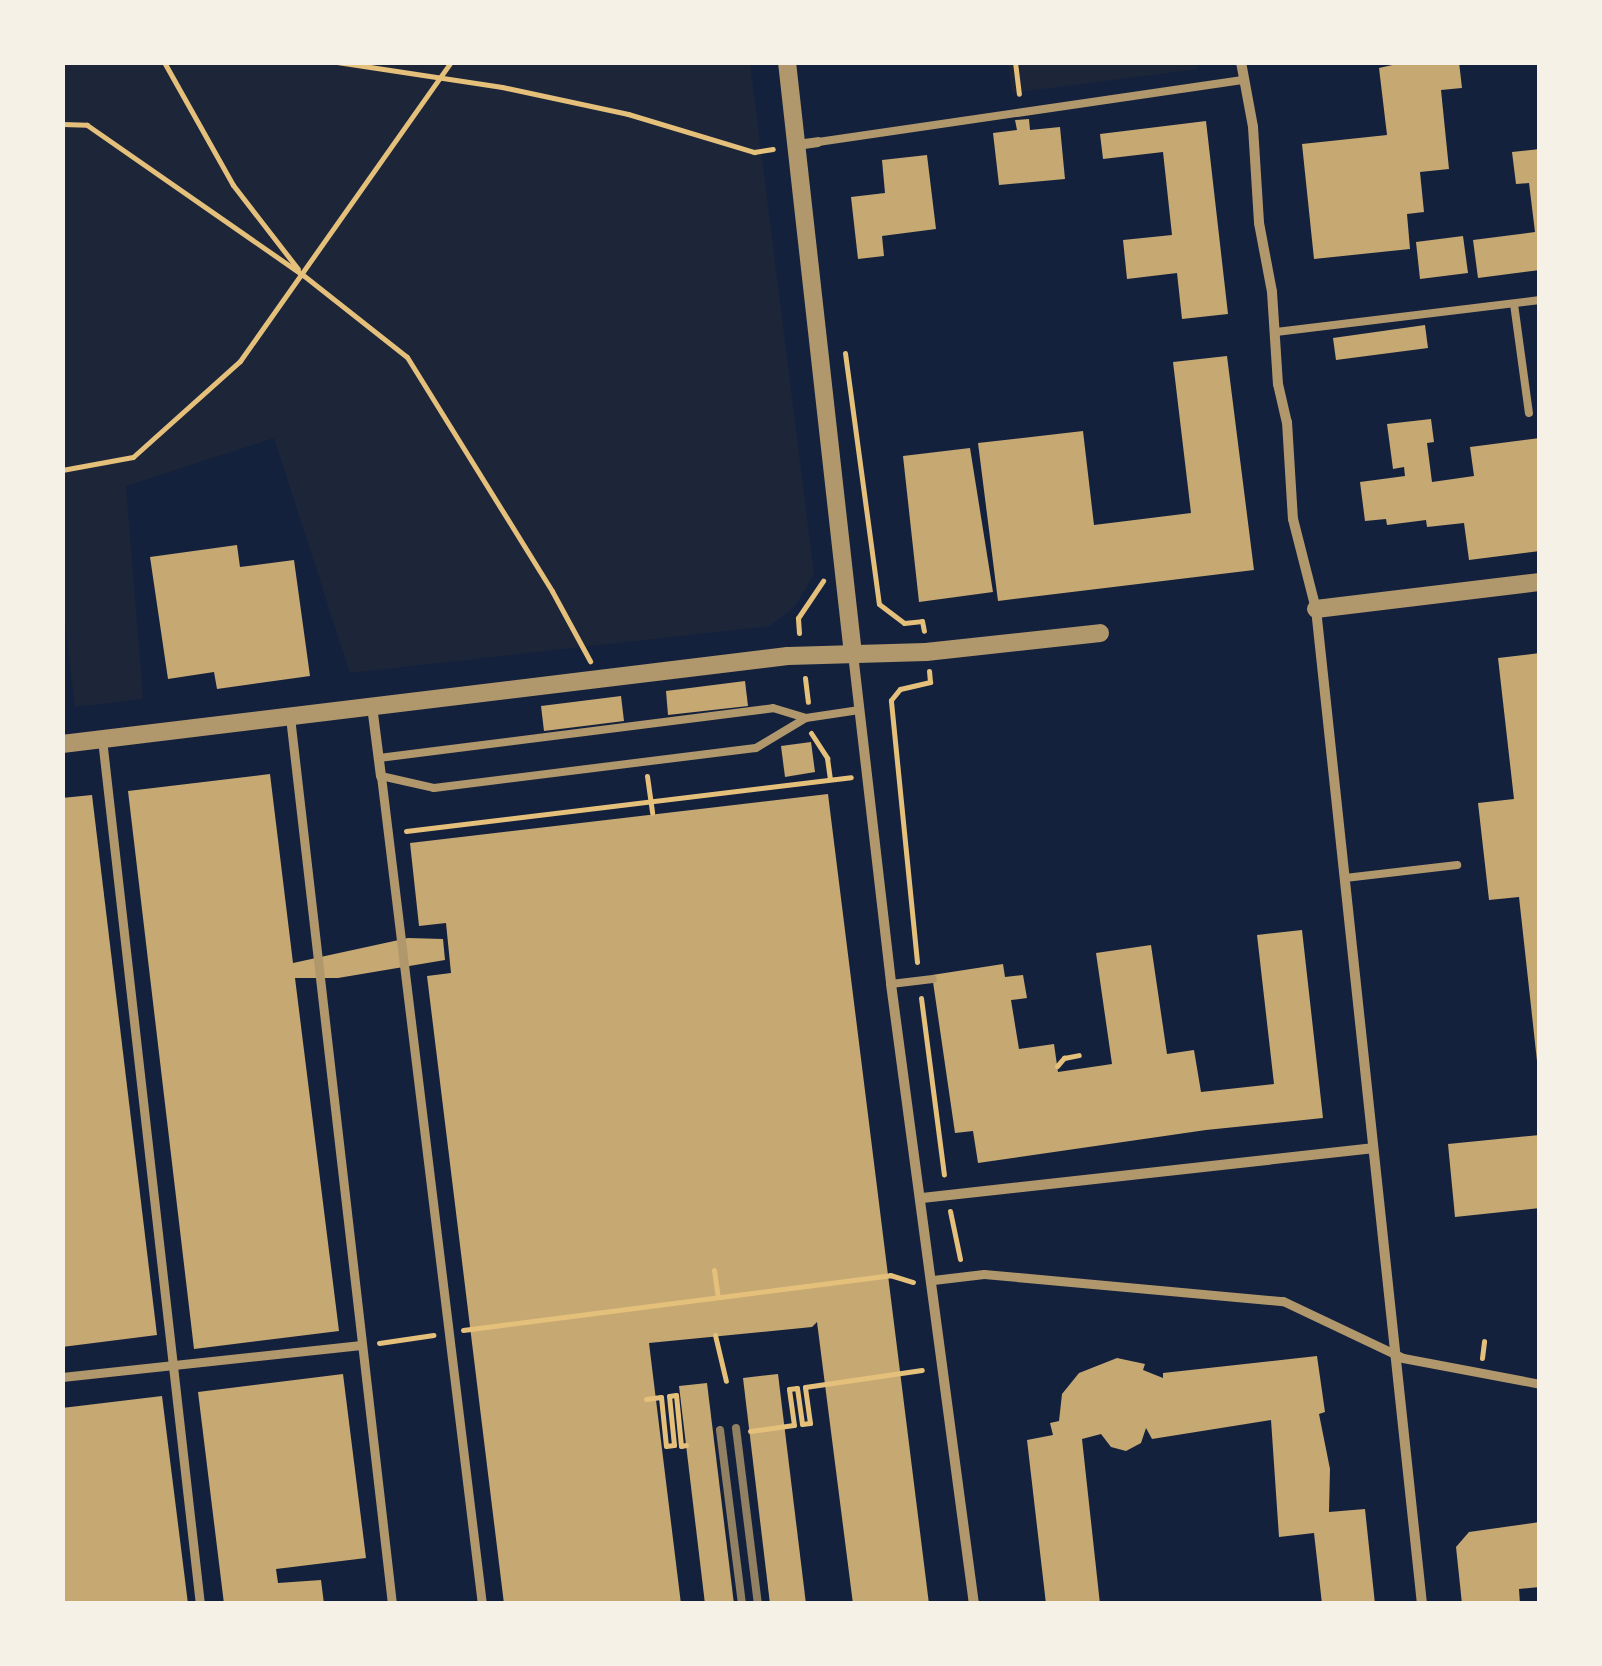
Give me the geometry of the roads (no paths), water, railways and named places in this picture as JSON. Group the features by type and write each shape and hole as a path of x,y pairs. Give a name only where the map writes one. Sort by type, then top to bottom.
{"street":[{"path":"787,62 891,984 974,1604"},
{"path":"1240,62 1253,127 1292,519 1316,608 1422,1604"},
{"path":"797,146 818,142"},
{"path":"1316,608 1540,582"},
{"path":"62,744 788,656 926,652 1100,634"},
{"path":"372,705 482,1604"},
{"path":"290,716 392,1604"},
{"path":"102,738 200,1604"},
{"path":"922,1198 1372,1148"},
{"path":"933,1280 984,1274 1283,1301 1364,1335 1394,1354 1540,1384"},
{"path":"62,1377 361,1345"}],"lane":[{"path":"818,142 1242,80"},
{"path":"1276,332 1540,300"},
{"path":"1514,304 1529,413"},
{"path":"379,758 773,708 806,718"},
{"path":"381,776 434,788 756,748 806,718 859,710"},
{"path":"1345,878 1458,865"},
{"path":"891,984 932,979"}],"railway":[{"path":"736,1428 758,1604"},
{"path":"720,1430 742,1604"}]}
